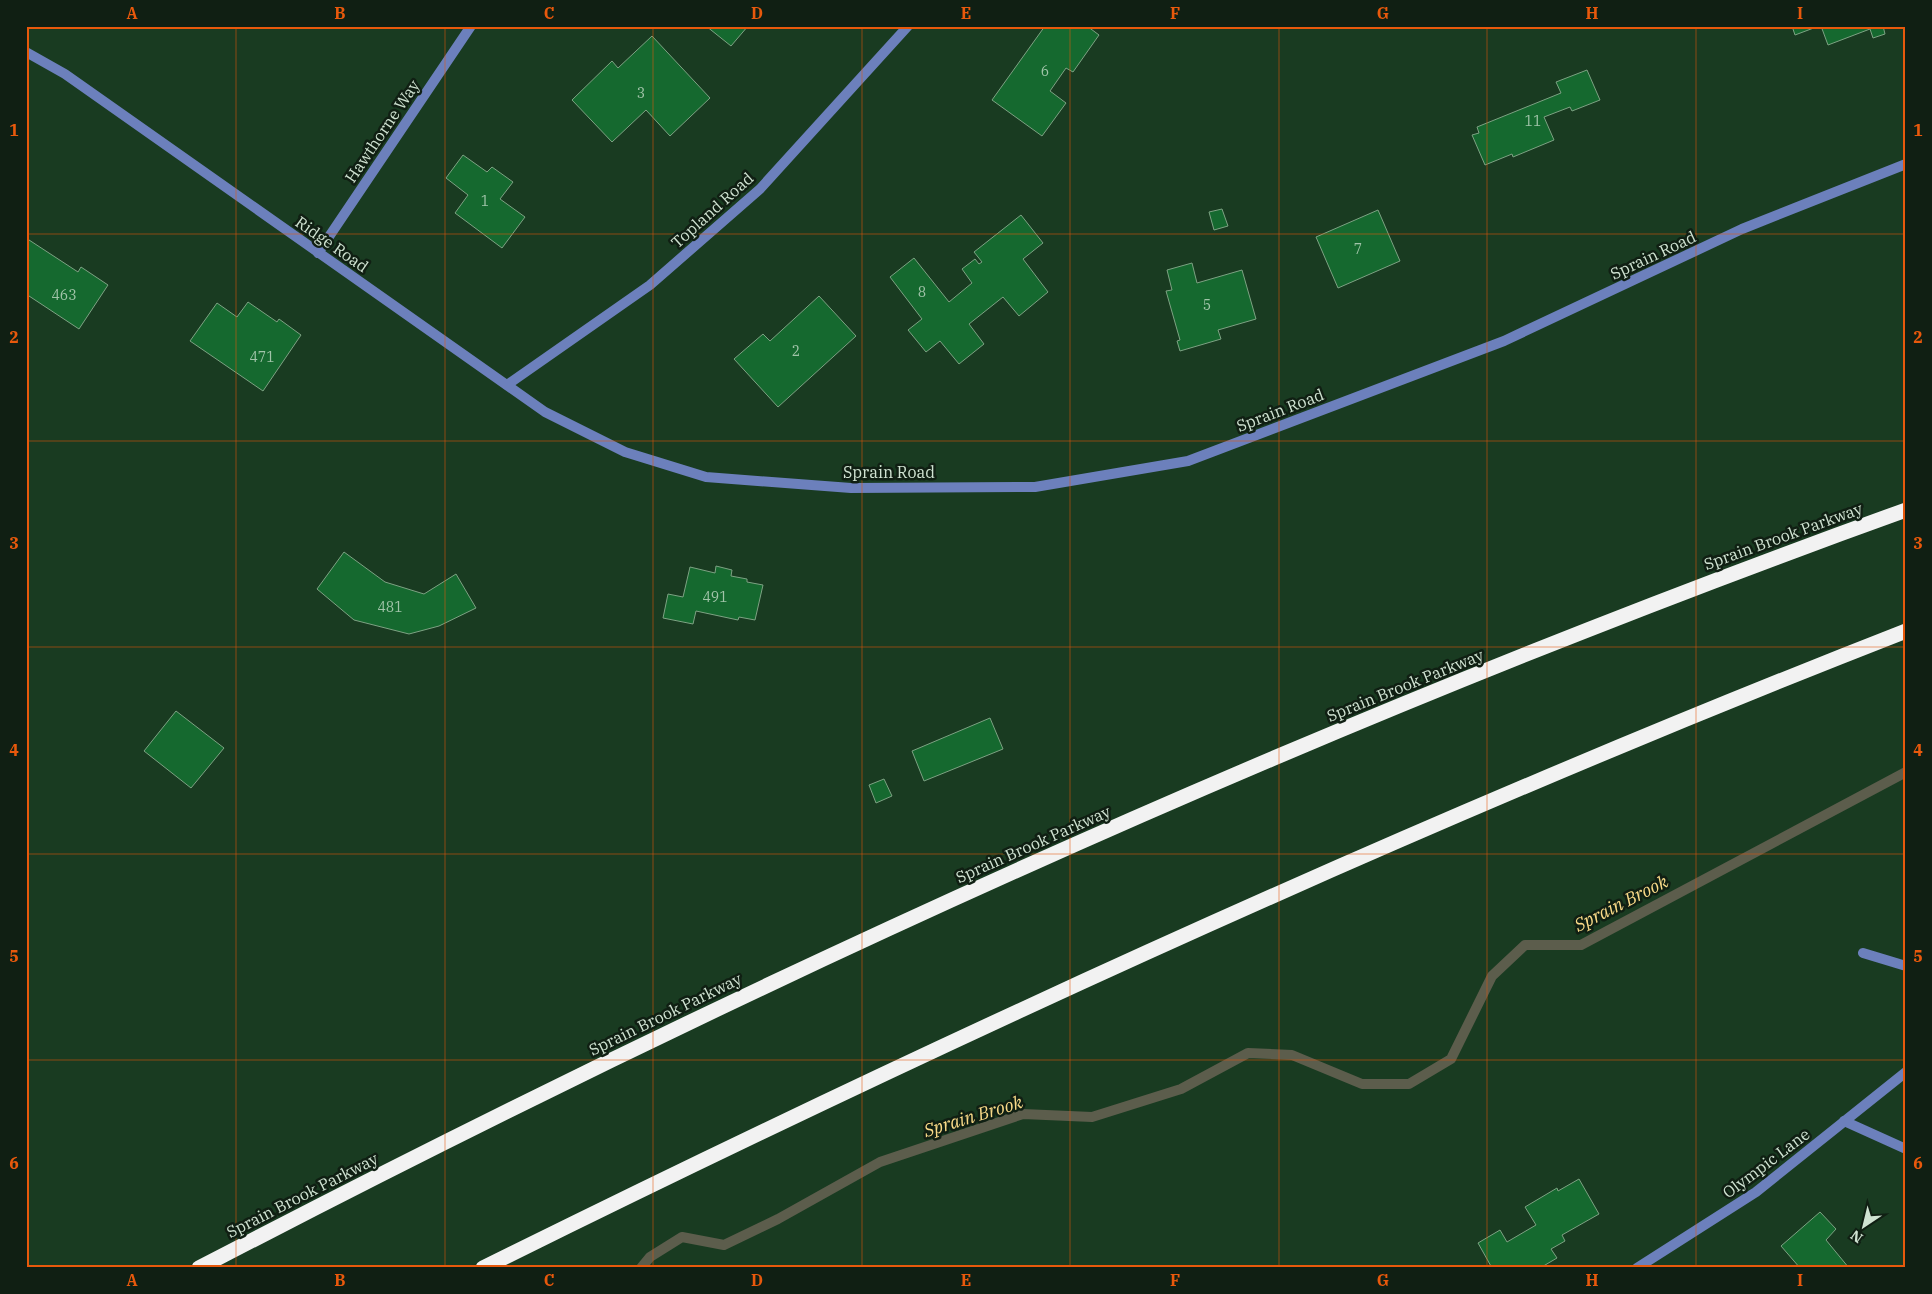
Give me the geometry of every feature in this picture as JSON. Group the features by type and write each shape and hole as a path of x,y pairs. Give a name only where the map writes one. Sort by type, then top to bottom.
{"highway":[{"name":"Sprain Brook Parkway","path":"199,1268 334,1198 645,1043 1066,847 1278,756 1501,664 1708,583 1906,510"},
{"path":"483,1268 865,1083 1278,893 1527,785 1714,707 1906,631"}],"street":[{"name":"Hawthorne Way","path":"318,253 471,26"},
{"name":"Topland Road","path":"507,385 650,285 760,189 908,26"},
{"name":"Ridge Road","path":"26,52 65,74 545,412 626,452"},
{"name":"Sprain Road","path":"626,452 706,477 851,488 1035,487 1188,461 1504,341 1742,230 1906,164"},
{"path":"1863,954 1906,966"},
{"name":"Olympic Lane","path":"1637,1268 1756,1192 1906,1072"},
{"path":"1844,1121 1906,1149"}],"building":[{"path":"706,26 748,26 731,46"},
{"path":"1045,26 1087,26 1099,35 1073,72 1066,68 1050,91 1066,103 1042,136 992,100"},
{"path":"1792,26 1819,26 1795,35"},
{"path":"1821,26 1883,26 1885,34 1873,38 1870,29 1828,45"},
{"path":"652,36 710,98 670,136 646,110 612,142 572,100 612,61 618,68"},
{"path":"1587,70 1600,100 1572,111 1570,107 1544,117 1554,140 1513,157 1512,154 1485,165 1472,135 1479,133 1477,127 1561,93 1556,82"},
{"path":"463,155 487,172 492,167 513,182 500,199 525,217 502,248 455,213 468,195 446,178"},
{"path":"1222,209 1228,226 1214,230 1209,212"},
{"path":"1378,210 1400,261 1338,288 1316,237"},
{"path":"1021,215 1043,243 1023,259 1048,292 1019,316 1003,297 969,324 984,344 959,364 940,341 926,352 908,330 922,319 890,277 914,258 949,302 972,283 962,269 975,259 979,264 982,262 974,252"},
{"path":"26,238 78,272 81,267 108,285 79,329 26,294"},
{"path":"1192,263 1197,283 1242,270 1256,319 1218,330 1221,339 1180,351 1177,341 1180,340 1166,291 1172,290 1167,270"},
{"path":"819,296 856,336 778,407 734,359 763,334 770,341"},
{"path":"248,302 277,322 279,319 301,335 263,391 190,341 217,303 237,317"},
{"path":"344,552 385,582 424,594 456,574 476,608 439,626 409,634 354,620 317,589"},
{"path":"716,566 732,570 731,576 763,585 755,620 739,617 738,620 696,611 693,624 663,618 668,594 683,597 690,567 715,573"},
{"path":"176,711 224,748 191,788 144,751"},
{"path":"990,718 1003,749 924,781 912,751"},
{"path":"884,779 892,796 876,803 869,785"},
{"path":"1579,1179 1599,1214 1562,1235 1565,1241 1551,1249 1557,1258 1540,1268 1492,1268 1478,1243 1500,1230 1507,1242 1536,1225 1525,1207 1557,1188 1558,1191"},
{"path":"1820,1212 1836,1229 1826,1240 1849,1268 1800,1268 1781,1246"}],"waterway":[{"name":"Sprain Brook","path":"641,1268 650,1257 682,1237 724,1245 778,1219 880,1162 1023,1114 1092,1117 1181,1089 1248,1053 1292,1055 1362,1084 1409,1084 1451,1059 1492,976 1525,945 1581,945 1906,772"}]}
